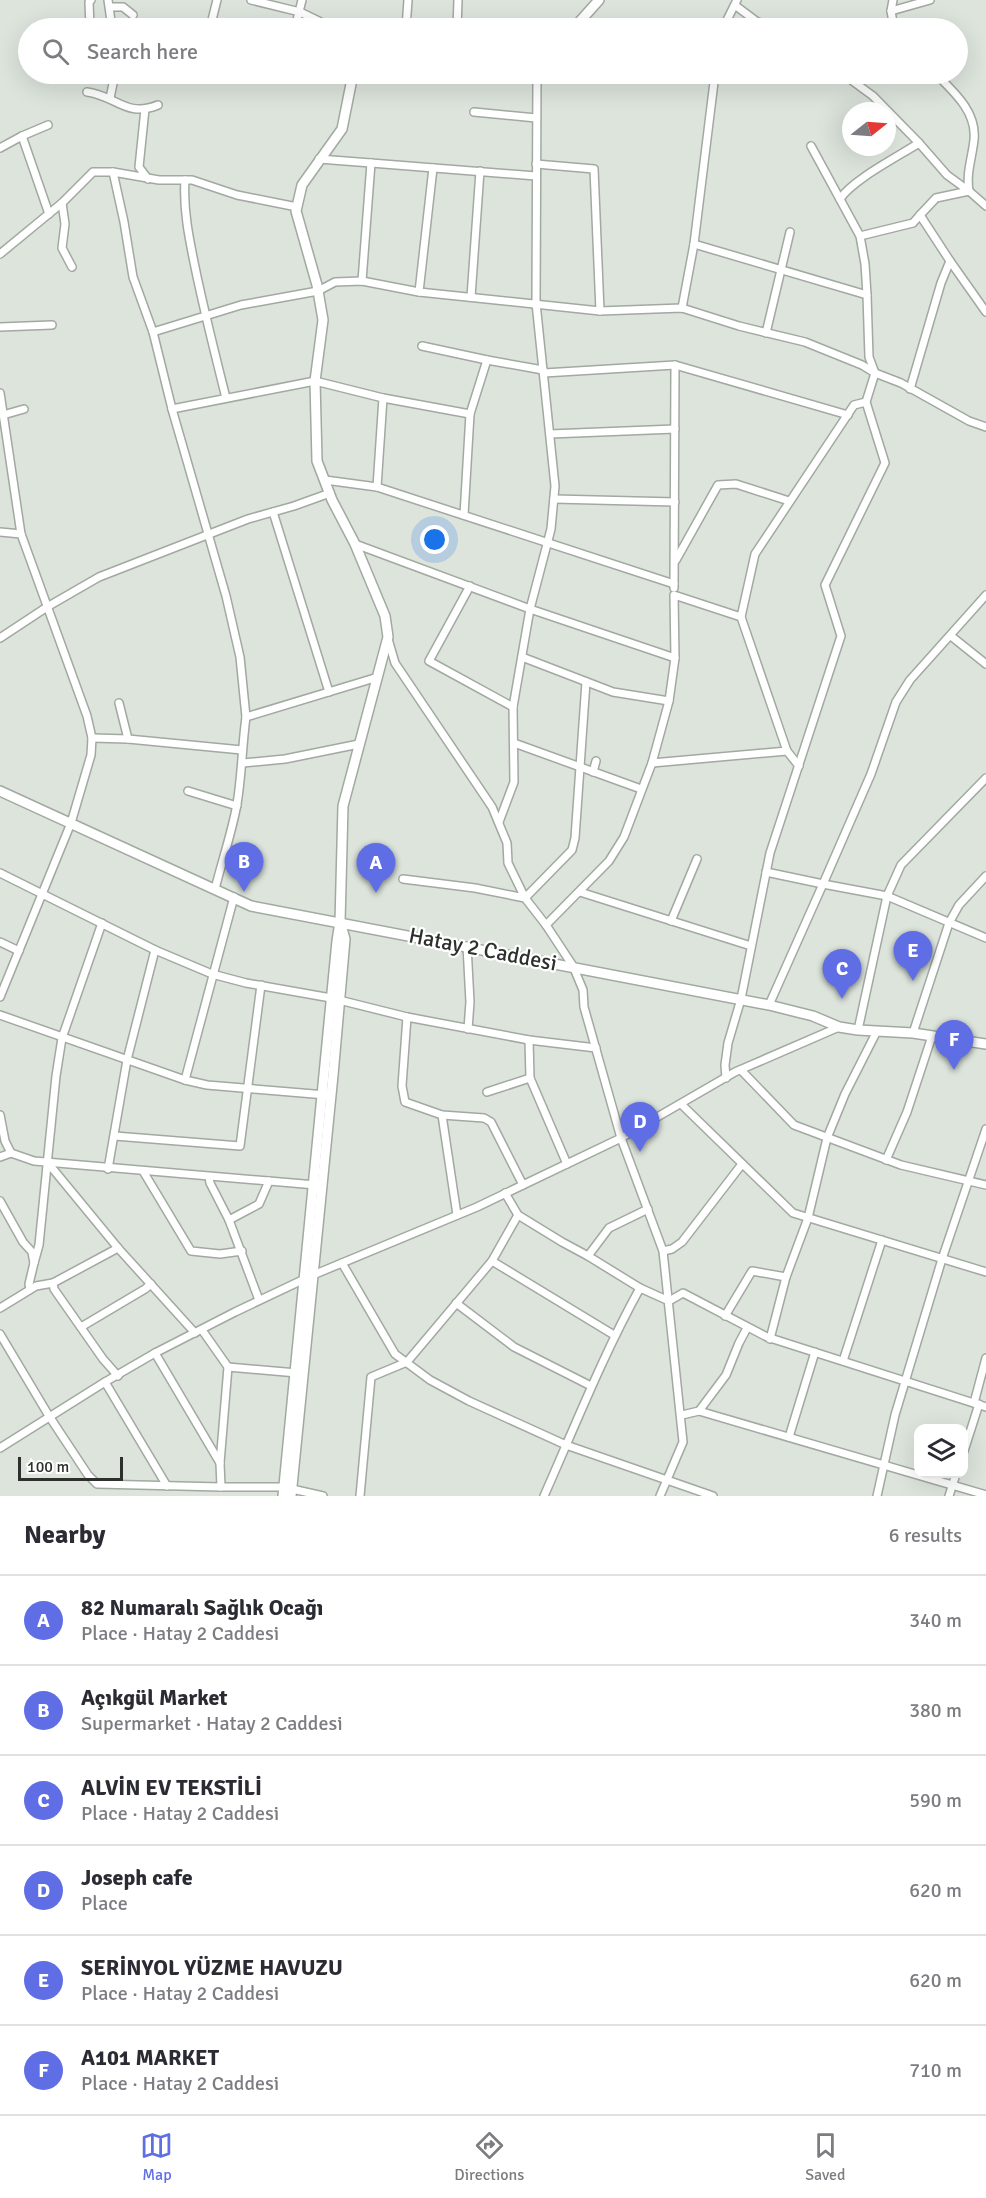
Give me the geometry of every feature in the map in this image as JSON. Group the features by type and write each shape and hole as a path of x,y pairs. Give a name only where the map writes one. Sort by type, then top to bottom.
{"street":[{"path":"90,18 89,2 91,0"},
{"path":"212,18 217,0"},
{"path":"251,0 300,12 312,18"},
{"path":"298,18 302,0"},
{"path":"407,18 408,0"},
{"path":"458,18 459,0"},
{"path":"583,18 599,0"},
{"path":"892,18 893,0"},
{"path":"891,11 930,0"},
{"path":"111,18 109,3 123,7 133,15"},
{"path":"728,18 736,3 753,18"},
{"path":"110,98 113,84"},
{"path":"351,84 342,129 302,186 296,212 318,291 323,320 315,381 317,461 385,616 394,663 492,807 507,843 508,863 525,898 573,966 583,990 584,1007 621,1138 663,1251 683,1442 660,1496"},
{"path":"499,822 514,782 513,707 530,609 551,530 555,486 536,303 537,84"},
{"path":"682,308 694,244 715,84"},
{"path":"857,84 873,96 947,175 986,206"},
{"path":"946,84 961,99 973,121 975,138 967,178 969,191"},
{"path":"87,92 100,94 123,107 137,110 158,105"},
{"path":"145,109 139,167 148,179"},
{"path":"474,112 536,118"},
{"path":"0,148 48,125"},
{"path":"22,136 49,214"},
{"path":"840,199 866,177 919,143"},
{"path":"726,1078 728,1043 741,999 770,853 841,636 825,585 885,463 866,402 875,373 869,357 865,264 860,236 811,146"},
{"path":"319,159 536,176"},
{"path":"362,281 370,163"},
{"path":"536,164 594,169 600,311"},
{"path":"419,292 433,168"},
{"path":"471,297 480,171"},
{"path":"0,254 62,203 93,172 113,172 148,179 192,180 237,195 297,207"},
{"path":"113,172 133,277 153,332 172,409 226,596 240,657 246,717 242,750 243,763 237,806 215,889"},
{"path":"185,180 185,210 204,315 226,398"},
{"path":"860,236 913,223 936,198 969,191"},
{"path":"62,203 65,224 62,248 72,267"},
{"path":"920,215 986,312"},
{"path":"766,333 790,232"},
{"path":"694,244 867,295"},
{"path":"910,389 941,283 950,261"},
{"path":"153,332 241,305 318,291 335,282 362,281 419,292 600,311 682,308 805,342 862,365 969,421 986,427"},
{"path":"0,327 52,325"},
{"path":"422,346 544,372 675,365 848,415"},
{"path":"464,515 470,414 487,360"},
{"path":"546,925 609,861 624,837 652,763 669,701 675,658 675,365"},
{"path":"172,409 315,381 383,398 470,414"},
{"path":"0,393 21,534 87,716 92,738 91,755 71,823 0,997"},
{"path":"377,488 383,398"},
{"path":"799,766 787,751 741,617 755,554 854,405 866,402"},
{"path":"3,415 24,409"},
{"path":"550,434 675,429"},
{"path":"325,480 377,488 674,584"},
{"path":"675,561 718,485 736,484 789,501"},
{"path":"2,634 99,577 112,574 248,519 330,493"},
{"path":"554,499 675,502"},
{"path":"273,512 329,692"},
{"path":"0,532 21,534"},
{"path":"355,544 530,609 675,658"},
{"path":"470,586 429,661 513,707"},
{"path":"674,595 741,617"},
{"path":"769,1005 871,774 896,702 910,680 986,595"},
{"path":"951,636 986,664"},
{"path":"287,1492 298,1373 303,1280 317,1185 335,1000 345,939 340,922 343,806 388,637"},
{"path":"522,657 613,692 669,701"},
{"path":"246,717 378,677"},
{"path":"525,898 572,850 575,838 586,681"},
{"path":"119,703 128,739"},
{"path":"92,738 128,739 242,750"},
{"path":"514,743 641,789"},
{"path":"243,763 285,759 359,744"},
{"path":"652,763 787,751"},
{"path":"593,772 596,761"},
{"path":"858,1030 887,896 901,866 986,778"},
{"path":"188,790 237,806"},
{"name":"Hatay 2 Caddesi","path":"0,791 251,906 741,999 813,1016 839,1027 913,1033 986,1044"},
{"path":"671,921 697,859"},
{"path":"766,872 887,896 986,938"},
{"path":"0,873 155,950 213,974 468,1029 529,1040 596,1048"},
{"path":"913,1033 949,923 959,905 986,876"},
{"path":"403,879 475,888 525,898"},
{"path":"580,892 751,946"},
{"path":"185,1080 234,897"},
{"path":"30,1289 33,1263 39,1245 62,1038 102,923"},
{"path":"0,942 18,951"},
{"path":"467,946 470,1002 468,1029"},
{"path":"108,1169 127,1060 155,950"},
{"path":"114,1136 240,1146 261,986"},
{"path":"0,1015 185,1080 207,1085 326,1095"},
{"path":"407,1017 402,1086 405,1102 442,1115 484,1118 491,1122 523,1185"},
{"path":"0,1448 155,1353 259,1300 523,1185 621,1138 741,1070 839,1027"},
{"path":"771,1339 786,1277 808,1218 827,1138 845,1094 877,1031"},
{"path":"886,1160 907,1112 932,1036"},
{"path":"529,1040 530,1078 567,1164"},
{"path":"741,1070 794,1125 901,1166 969,1179 986,1185"},
{"path":"487,1092 530,1078"},
{"path":"681,1104 793,1213 986,1272"},
{"path":"0,1115 5,1141 11,1153"},
{"path":"442,1115 457,1215"},
{"path":"877,1496 905,1380 942,1258 986,1129"},
{"path":"0,1157 11,1153 48,1163 317,1185"},
{"path":"48,1163 118,1248 199,1332 228,1368 220,1463 221,1487"},
{"path":"663,1251 672,1249 682,1242 742,1164"},
{"path":"143,1172 191,1251 220,1254 242,1251"},
{"path":"210,1177 210,1183 242,1251 259,1300"},
{"path":"229,1220 259,1204 268,1181"},
{"path":"298,1373 313,1275 317,1185"},
{"path":"505,1193 518,1215 640,1288 669,1301"},
{"path":"0,1201 23,1242 32,1251 33,1263"},
{"path":"588,1256 609,1228 648,1209"},
{"path":"360,1496 371,1377 406,1362 492,1261 518,1215"},
{"path":"843,1361 882,1240"},
{"path":"0,1308 30,1289 53,1283 118,1248"},
{"path":"492,1261 614,1335"},
{"path":"342,1263 395,1354 430,1380 566,1445 714,1496"},
{"path":"725,1316 753,1271 786,1277"},
{"path":"53,1283 54,1288 103,1359 118,1376"},
{"path":"81,1327 151,1284"},
{"path":"544,1496 614,1335 640,1288"},
{"path":"669,1301 683,1293 771,1339 979,1404"},
{"path":"456,1303 514,1347 591,1386"},
{"path":"699,1411 726,1375 747,1328"},
{"path":"0,1334 49,1416 88,1475 97,1484 221,1487 323,1496"},
{"path":"789,1437 815,1352"},
{"path":"155,1353 220,1463"},
{"path":"968,1436 979,1404 986,1358"},
{"path":"228,1368 298,1373"},
{"path":"105,1382 167,1486"},
{"path":"681,1415 699,1411 986,1495"},
{"path":"950,1496 954,1478"}],"place":[{"name":"Açıkgül Market","path":"244,892"},
{"name":"82 Numaralı Sağlık Ocağı","path":"376,893"},
{"name":"SERİNYOL YÜZME HAVUZU","path":"913,981"},
{"name":"ALVİN EV TEKSTİLİ","path":"842,999"},
{"name":"A101 MARKET","path":"954,1070"},
{"name":"Joseph cafe","path":"640,1152"}]}
